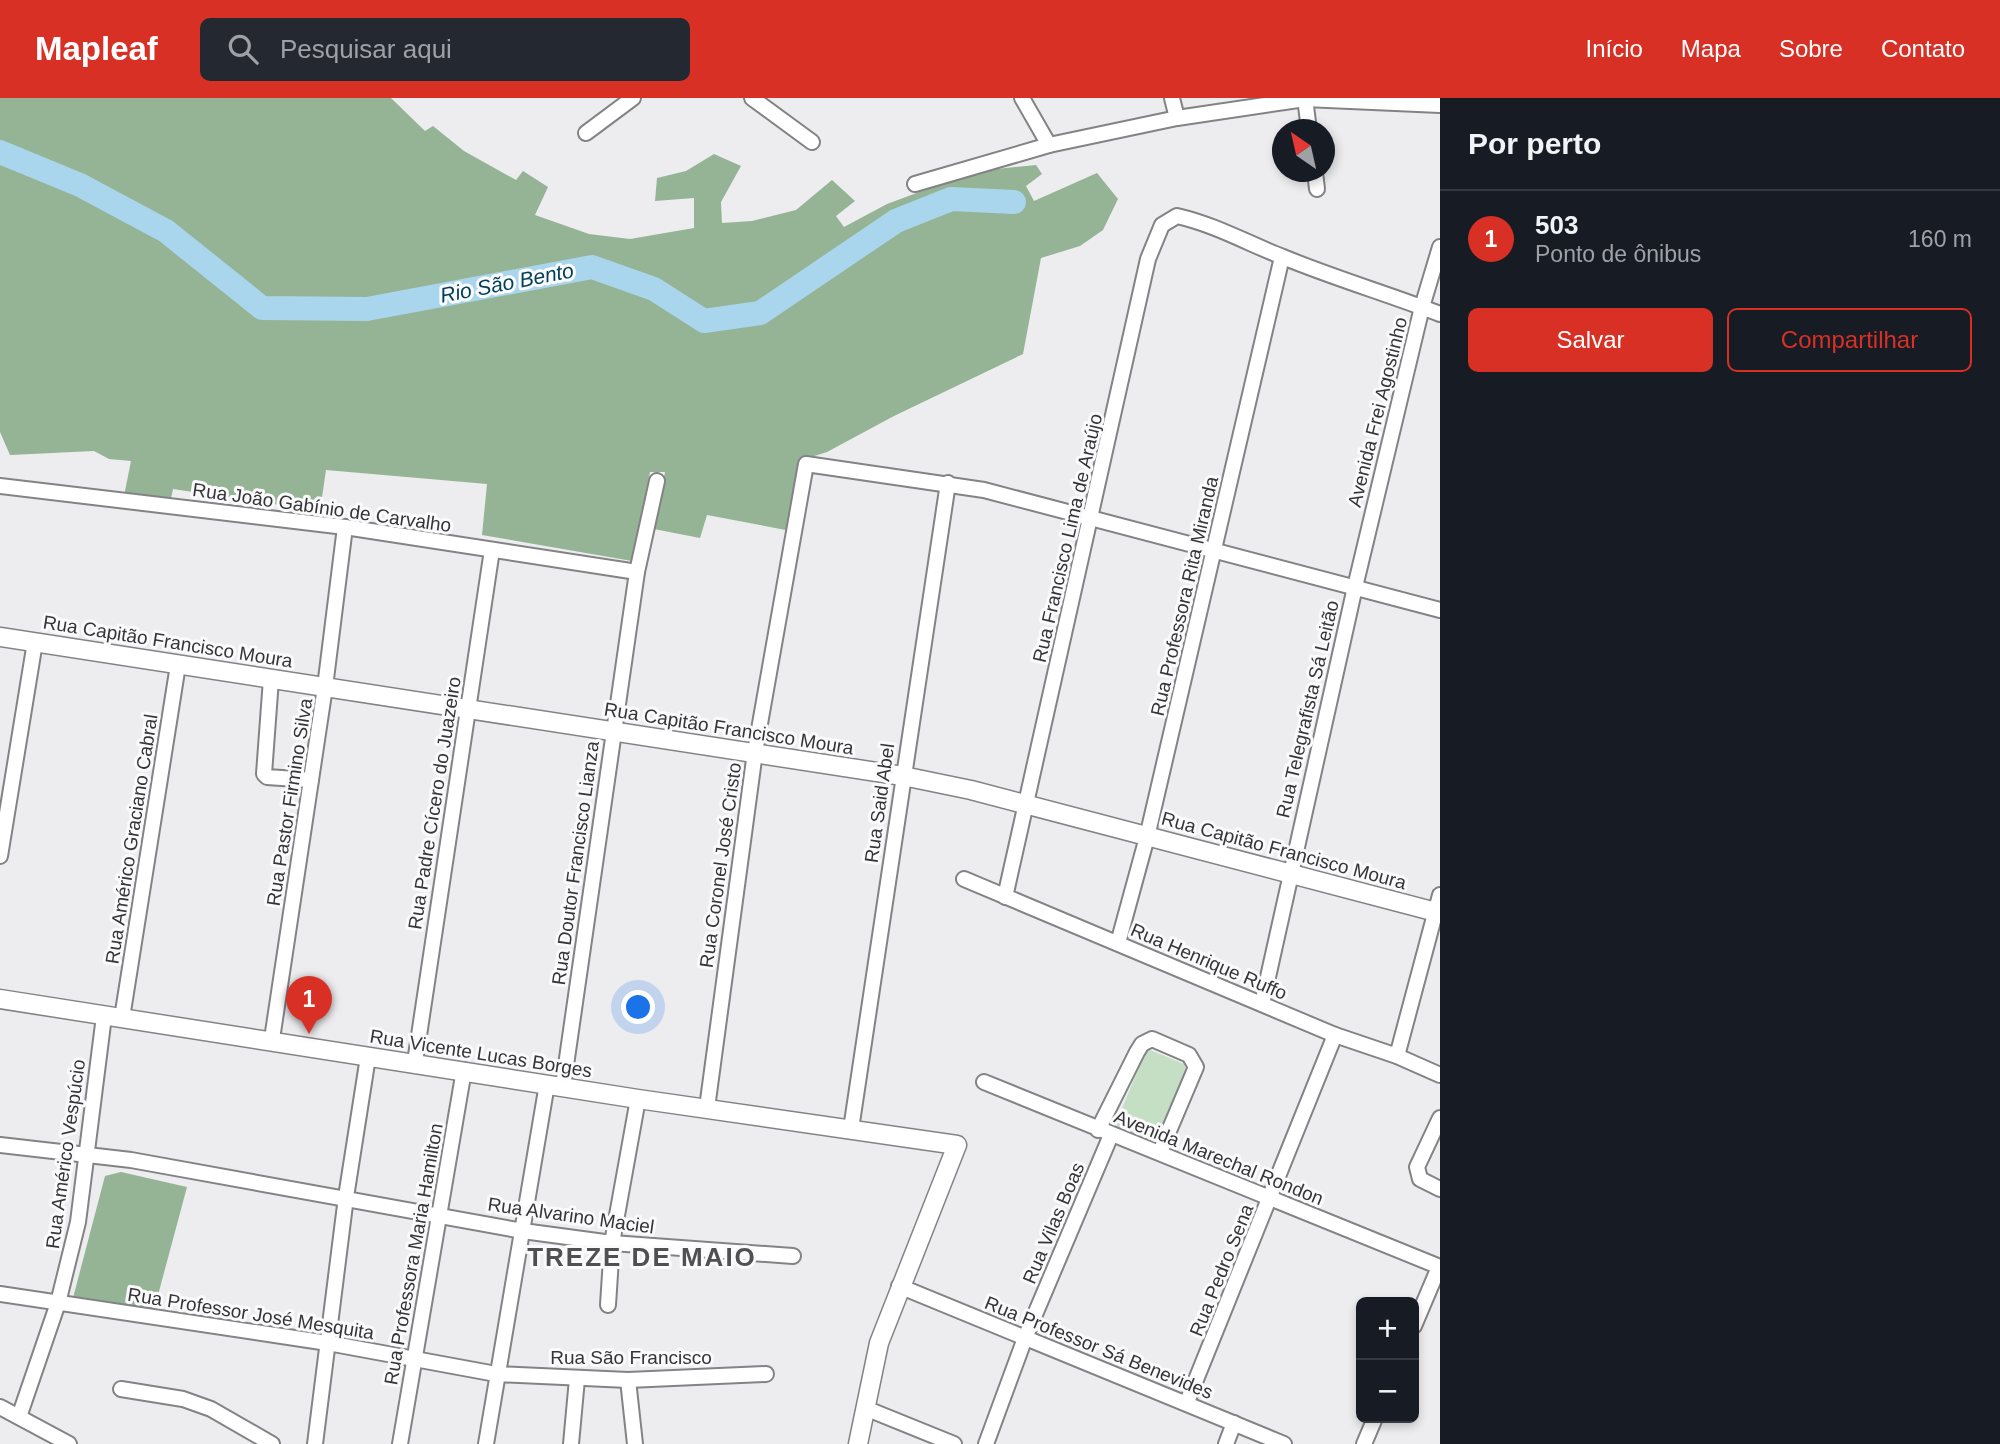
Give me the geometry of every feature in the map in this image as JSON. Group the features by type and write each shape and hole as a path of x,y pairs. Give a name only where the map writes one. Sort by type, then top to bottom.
{"main road":[{"name":"Rua Capitão Francisco Moura","path":"0,637 902,776 1290,874 1439,907"},
{"name":"Rua Vicente Lucas Borges","path":"0,999 638,1099 957,1145 899,1286"},
{"path":"858,1444 879,1343 899,1286"}],"street":[{"path":"586,133 633,98"},
{"path":"752,98 812,142"},
{"path":"1022,98 1049,145"},
{"path":"1172,98 1177,118"},
{"path":"915,184 1049,145 1177,118 1305,98 1440,105"},
{"path":"1305,98 1308,119"},
{"path":"1316,182 1317,189"},
{"name":"Rua Francisco Lima de Araújo","path":"1005,897 1148,259 1156,234 1170,218 1177,216 1237,235 1282,257"},
{"name":"Avenida Frei Agostinho","path":"1355,587 1422,307 1440,247"},
{"path":"1282,257 1440,314"},
{"name":"Rua Professora Rita Miranda","path":"1118,943 1147,837 1282,257"},
{"name":"Rua Coronel José Cristo","path":"707,1108 755,752 806,464 948,483"},
{"name":"Rua Doutor Francisco Lianza","path":"486,1444 496,1374 523,1231 555,1085 637,572 657,481"},
{"path":"948,483 1440,610"},
{"name":"Rua Said Abel","path":"851,1129 948,483"},
{"name":"Rua João Gabínio de Carvalho","path":"0,486 345,527 637,572"},
{"name":"Rua Pastor Firmino Silva","path":"272,1040 325,687 345,527"},
{"name":"Rua Padre Cícero do Juazeiro","path":"415,1062 492,550"},
{"name":"Rua Telegrafista Sá Leitão","path":"1262,1004 1355,587"},
{"path":"0,856 35,642"},
{"name":"Rua Américo Graciano Cabral","path":"122,1018 178,665"},
{"path":"271,679 264,774 267,777 311,780"},
{"name":"Rua Henrique Ruffo","path":"964,879 1335,1035 1397,1056 1440,1075"},
{"path":"1397,1056 1439,907"},
{"name":"Rua Américo Vespúcio","path":"19,1417 58,1303 78,1222 104,1016"},
{"name":"Rua Pedro Sena","path":"1187,1402 1335,1035"},
{"name":"Rua Vilas Boas","path":"986,1444 1137,1052 1142,1044 1152,1039 1189,1055 1196,1067 1160,1152"},
{"path":"314,1444 346,1197 368,1057"},
{"name":"Rua Professora Maria Hamilton","path":"400,1444 464,1070"},
{"name":"Avenida Marechal Rondon","path":"984,1082 1439,1267"},
{"path":"608,1305 612,1243 638,1099"},
{"path":"1440,1118 1417,1167 1420,1179 1440,1189"},
{"name":"Rua Alvarino Maciel","path":"0,1145 88,1155 346,1197 523,1231 612,1243 793,1256"},
{"path":"1419,1314 1439,1267"},
{"name":"Rua Professor Sá Benevides","path":"899,1286 1284,1444"},
{"name":"Rua Professor José Mesquita","path":"0,1294 328,1343 496,1374"},
{"name":"Rua São Francisco","path":"496,1374 628,1380 766,1374"},
{"path":"571,1444 577,1379"},
{"path":"628,1380 635,1444"},
{"path":"121,1389 183,1399 211,1409 272,1444"},
{"path":"0,1407 69,1444"},
{"path":"865,1408 954,1444"},
{"path":"1226,1444 1234,1423"},
{"path":"1364,1444 1373,1423"}],"green space":[{"path":"0,98 391,98 425,131 433,126 464,151 516,180 523,171 548,187 535,215 589,234 630,239 694,228 694,198 655,201 657,178 686,171 714,154 741,166 721,202 722,223 752,221 796,210 832,180 855,201 836,216 844,227 887,204 976,171 1036,165 1042,174 1026,186 1034,201 1097,173 1118,199 1103,230 1080,246 1041,258 1023,354 894,416 827,452 805,459 791,531 707,515 700,538 654,529 665,472 650,472 632,561 482,535 487,484 326,470 320,511 173,489 170,503 124,496 131,461 109,459 94,451 10,455 0,432"},
{"path":"1150,1050 1184,1064 1186,1071 1156,1139 1149,1143 1119,1132 1116,1123 1145,1053"},
{"path":"121,1172 187,1187 154,1310 73,1298 105,1176"}],"waterway":[{"name":"Rio São Bento","path":"0,152 80,185 166,231 262,308 367,309 592,267 654,289 704,321 760,313 896,221 951,199 1014,202"}],"place":[{"name":"503","path":"309,1034"}],"district":[{"name":"TREZE DE MAIO","path":"642,1257"}]}
